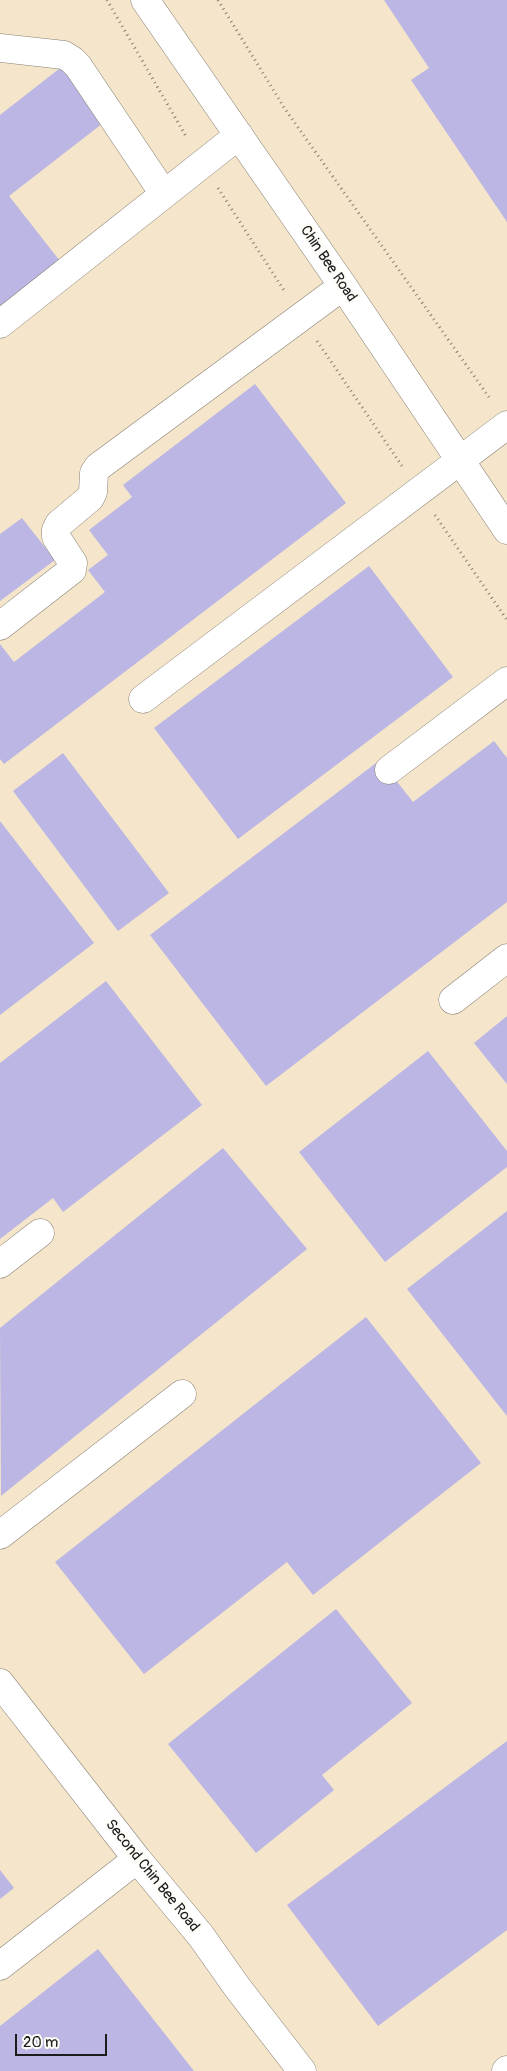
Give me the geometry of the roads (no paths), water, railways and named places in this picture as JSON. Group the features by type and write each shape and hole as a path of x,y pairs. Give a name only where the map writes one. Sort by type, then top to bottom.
{"street":[{"name":"Chin Bee Road","path":"145,0 343,286 507,530"},
{"path":"0,48 64,55 72,60 78,66 164,194"},
{"path":"0,324 238,135"},
{"path":"0,626 72,570 73,563 56,537 56,530 59,524 90,498 93,492 94,473 98,467 343,286"},
{"path":"143,699 459,460 501,416"},
{"path":"390,770 507,681"},
{"path":"453,1000 507,958"},
{"path":"0,1264 40,1233"},
{"path":"0,1535 182,1394"},
{"name":"Second Chin Bee Road","path":"0,1682 138,1859 201,1936 237,1988 302,2071"},
{"path":"0,1966 138,1859"}]}
